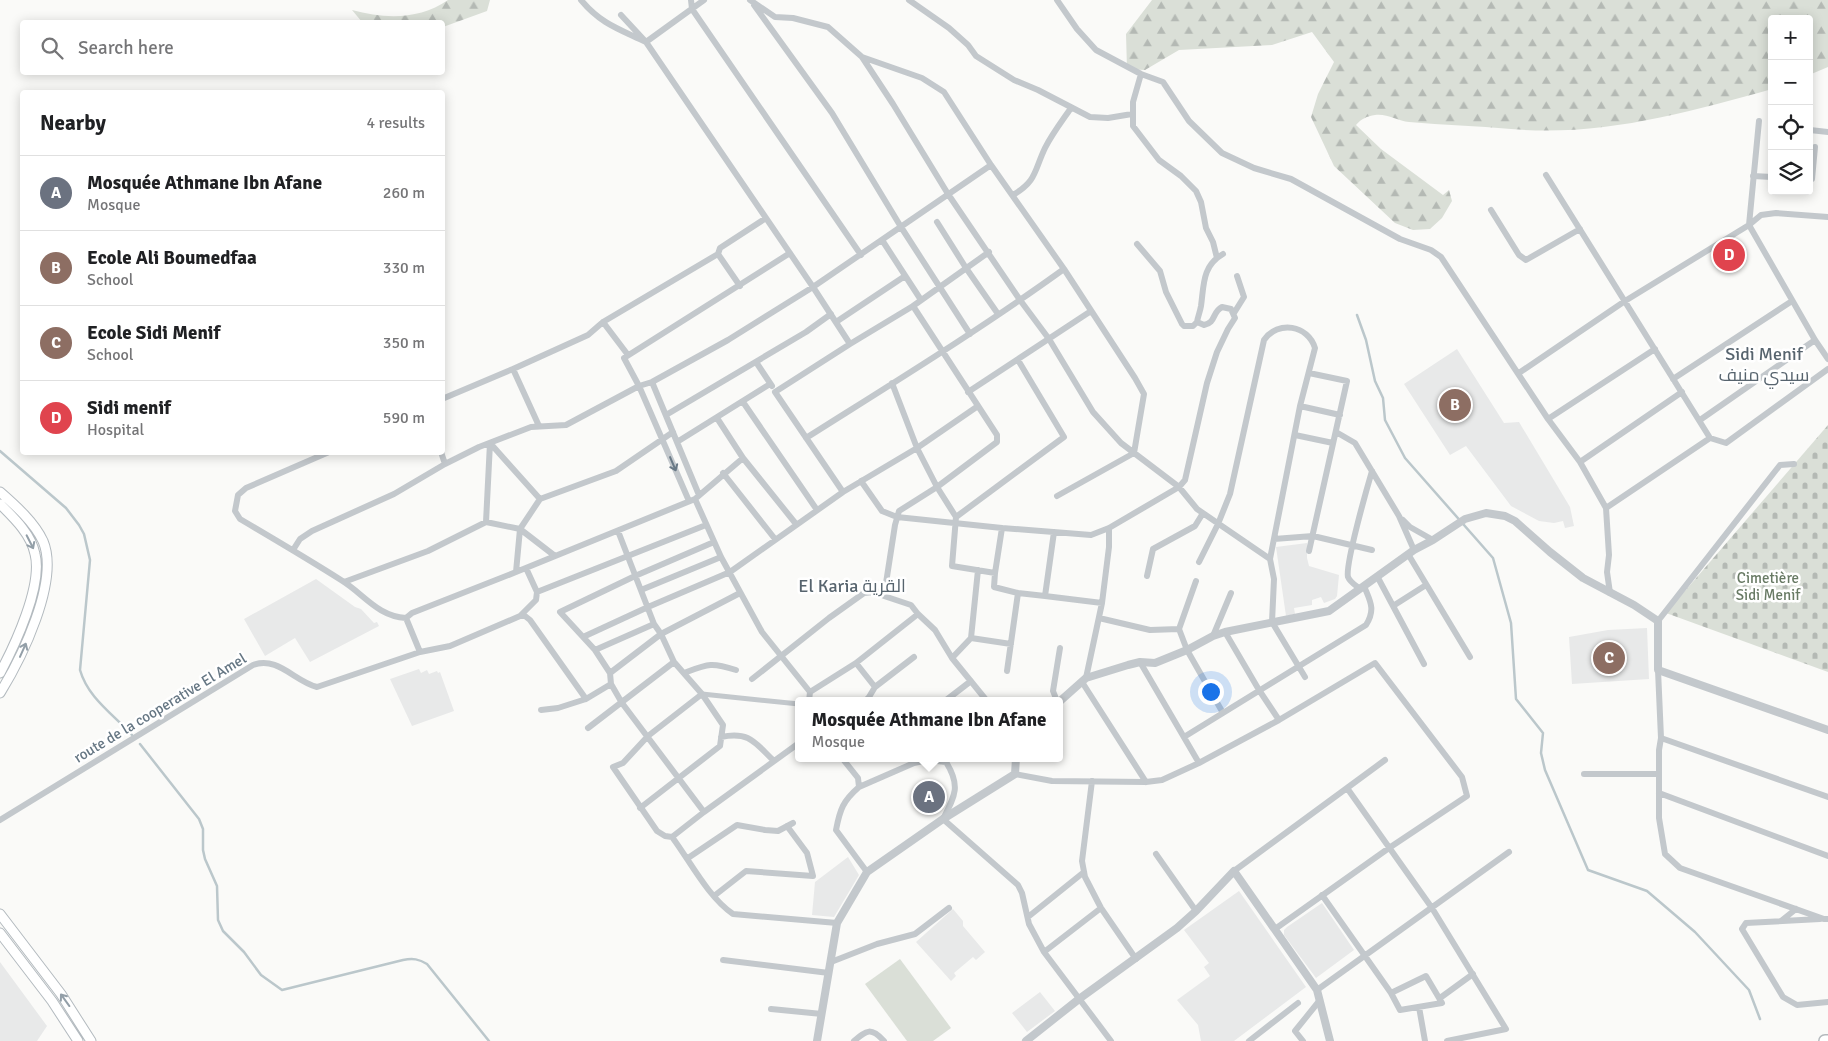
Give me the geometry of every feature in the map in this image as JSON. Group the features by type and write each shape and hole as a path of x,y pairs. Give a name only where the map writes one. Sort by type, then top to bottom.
{"main road":[{"path":"0,492 37,530 46,549 47,566 46,584 32,627 18,660 0,693"},
{"path":"0,504 29,539 35,553 37,567 36,582 24,621 0,673"},
{"path":"0,914 65,1000 91,1041"},
{"path":"0,933 52,1000 78,1041"}],"street":[{"path":"581,0 593,14 609,25 646,42"},
{"path":"691,0 692,9 861,255"},
{"path":"646,42 704,0"},
{"path":"750,0 775,17 793,18 828,27 862,57 948,194 1020,300 1049,339 1093,412 1121,443 1179,487 1197,509 1270,559"},
{"path":"750,0 832,113 938,287 970,334"},
{"path":"909,0 949,28 968,45 976,56 1014,80 1095,119 1132,114"},
{"path":"1058,0 1072,22 1096,50 1141,74 1162,82 1190,121 1222,153 1254,168 1291,179 1400,239 1431,250 1440,257 1548,419 1580,462 1606,508 1610,555 1607,572 1610,593"},
{"path":"621,15 646,42 850,344"},
{"path":"862,57 922,78 944,92 991,165 1064,269 1144,394 1134,453"},
{"path":"1137,244 1160,270 1166,292 1182,324 1190,327 1197,322 1206,274 1211,264 1220,256 1206,228 1205,215 1193,187 1177,172 1165,165 1133,126 1134,95 1141,74"},
{"path":"1013,195 1031,182 1044,150 1070,108"},
{"path":"1758,121 1749,226 1828,359"},
{"path":"1813,130 1828,132"},
{"path":"1813,168 1815,147"},
{"path":"293,550 300,539 312,531 394,494 445,464 490,443 531,427 566,425 652,382 728,340 813,287 991,165"},
{"path":"1546,175 1710,438 1726,443 1828,369"},
{"path":"1754,176 1768,177"},
{"path":"1491,210 1519,255 1526,260 1580,229"},
{"path":"1519,373 1625,301 1749,226 1761,215 1776,213 1828,217"},
{"path":"445,398 588,335 603,322 718,254 720,248 766,218"},
{"path":"937,222 998,314"},
{"path":"882,240 921,300"},
{"path":"775,392 913,306 988,252"},
{"path":"790,253 624,358 662,439 694,498 740,592 762,632 810,692 809,697"},
{"path":"718,254 740,286"},
{"path":"806,438 970,334 1064,269"},
{"path":"836,322 905,276"},
{"path":"861,481 882,511 897,517 956,520 1002,528 1091,534 1108,528 1179,487 1185,480 1207,383 1217,352 1235,318 1234,313 1244,297 1238,276"},
{"path":"1673,378 1792,301"},
{"path":"913,306 997,435 996,442 937,487 899,512 894,525 884,596 911,605 936,630 952,658 983,697"},
{"path":"1197,322 1204,325 1210,324 1214,320 1216,312 1222,307 1231,309 1234,313"},
{"path":"968,392 1091,311"},
{"path":"666,415 806,332 831,314"},
{"path":"603,322 628,356"},
{"path":"1199,562 1218,524 1232,485 1264,340 1275,329 1283,327 1298,330 1312,340 1314,348 1300,406 1270,559 1274,578 1272,622 1305,677"},
{"path":"1700,420 1815,340"},
{"path":"1548,419 1655,349"},
{"path":"956,520 1064,437 1018,360"},
{"path":"756,362 843,492"},
{"path":"513,369 539,426"},
{"path":"1309,373 1347,380 1309,551"},
{"path":"652,382 674,432 694,498"},
{"path":"892,383 917,448 956,520 952,566 995,573"},
{"path":"677,442 770,384"},
{"path":"1580,462 1682,392"},
{"path":"743,402 817,510"},
{"path":"583,637 730,572 843,492 917,448 978,406"},
{"path":"1300,406 1340,415"},
{"path":"717,418 743,458 796,524"},
{"path":"516,572 520,529 540,499 616,471 674,432"},
{"path":"1336,432 1355,443 1399,516 1411,552 1426,585 1470,657"},
{"path":"1295,435 1334,443"},
{"path":"1606,508 1710,438"},
{"path":"490,443 540,499"},
{"path":"486,522 490,443"},
{"path":"1056,496 1134,453"},
{"path":"322,455 246,488 238,495 235,511 240,519 344,582 382,612 394,617 406,618 412,613 618,531 694,498 743,458"},
{"path":"442,455 445,464"},
{"path":"1794,464 1780,465 1658,621 1661,738 1659,750 1659,818 1665,854 1680,868 1826,919"},
{"path":"1184,737 1366,625 1372,616 1372,608 1362,587 1351,582 1348,576 1353,545 1372,471"},
{"path":"723,473 775,539"},
{"path":"1147,576 1153,548 1195,526 1203,513"},
{"path":"1063,697 1084,680 1140,662 1156,663 1187,650 1213,636 1329,611 1411,552 1465,519 1486,513 1506,516 1515,521 1576,573 1634,605 1658,621"},
{"path":"1399,516 1410,527 1433,540"},
{"path":"344,582 428,551 486,522 520,529 555,556"},
{"path":"537,592 706,525"},
{"path":"1002,528 994,587 1102,603"},
{"path":"1108,528 1109,547 1102,603 1084,680 1146,782"},
{"path":"618,531 654,624 661,634 674,662 702,694 723,725 734,734"},
{"path":"1045,596 1054,532"},
{"path":"1274,539 1313,536 1372,550"},
{"path":"704,812 622,703 610,684 610,673 595,650 560,612 635,576 714,542"},
{"path":"641,590 722,557"},
{"path":"520,616 536,600 537,592 526,568"},
{"path":"952,658 971,638 978,570"},
{"path":"1377,576 1424,664"},
{"path":"1196,581 1179,629 1187,650 1223,713"},
{"path":"1393,606 1426,585"},
{"path":"752,679 864,593 885,591"},
{"path":"610,673 661,634 740,592"},
{"path":"1007,671 1018,592"},
{"path":"1213,636 1231,593"},
{"path":"810,692 856,663 918,614"},
{"path":"520,616 526,616 530,620 586,699"},
{"name":"route de la cooperative El Amel","path":"0,820 254,665 262,662 275,664 310,685 317,687 420,652 450,646 520,616"},
{"path":"406,618 420,652"},
{"path":"1099,618 1150,630 1179,629"},
{"path":"595,650 654,624"},
{"path":"1226,632 1259,690 1279,720"},
{"path":"971,638 1011,644"},
{"path":"1056,697 1053,691 1060,648"},
{"path":"870,697 875,687 914,657"},
{"path":"588,728 674,662"},
{"path":"1140,662 1199,763"},
{"path":"856,663 875,687"},
{"path":"818,1041 837,923 867,872 1015,774 1052,781 1146,782 1162,780 1199,763 1279,720 1375,663 1462,777 1467,796 1274,929"},
{"path":"684,673 707,664 720,665 736,670"},
{"path":"1658,670 1828,730"},
{"path":"950,697 971,681"},
{"path":"541,710 558,708 586,699 610,684"},
{"path":"795,704 702,694 648,736 623,763 613,767 657,831 665,836 672,837 714,896 733,914 837,923"},
{"path":"640,808 720,746 723,725"},
{"path":"722,737 734,734 745,735 774,761"},
{"path":"1661,738 1828,797"},
{"path":"672,837 795,746"},
{"path":"1026,1041 1079,999 1177,928 1234,871 1385,760"},
{"path":"845,762 858,778 859,787"},
{"path":"867,872 836,830 839,814 846,798 859,787 919,762"},
{"path":"944,820 954,798 956,788 952,772 946,762"},
{"path":"1015,774 1016,762"},
{"path":"1584,774 1659,774"},
{"path":"1092,781 1082,860 1085,877 1101,908 1136,959"},
{"path":"1347,788 1432,908 1506,1029 1447,1041"},
{"path":"1659,793 1828,856"},
{"path":"944,820 1018,885 1030,924 1044,952 1111,1041"},
{"path":"688,858 737,825 778,831 790,824 807,853 812,876 746,871 714,896"},
{"path":"1317,990 1509,852"},
{"path":"1156,854 1196,911"},
{"path":"1234,871 1317,990 1330,1041"},
{"path":"1028,917 1084,872"},
{"path":"1322,895 1391,993 1400,1010 1442,1003 1426,976 1391,993"},
{"path":"831,962 877,944 915,934 949,908"},
{"path":"1044,952 1101,908"},
{"path":"1781,921 1796,909"},
{"path":"1826,919 1746,923 1742,929 1783,997 1797,1005 1828,1002"},
{"path":"723,960 829,974"},
{"path":"1440,998 1473,974"},
{"path":"1304,1041 1295,1031 1320,1000"},
{"path":"1248,1041 1298,1003"},
{"path":"1419,1007 1424,1041"},
{"path":"771,1009 822,1014"},
{"path":"854,1041 864,1032 871,1031 884,1041"}],"shaded area":[{"path":"1457,349 1504,423 1519,422 1570,507 1574,526 1565,528 1563,521 1554,523 1539,521 1511,506 1466,446 1450,455 1404,384"},
{"path":"1307,543 1309,566 1339,575 1337,596 1335,599 1324,603 1321,597 1312,600 1312,605 1294,608 1295,614 1286,616 1276,547"},
{"path":"316,579 355,607 361,609 374,623 377,622 379,626 310,662 295,638 265,656 244,619"},
{"path":"1647,628 1649,679 1572,684 1569,637 1608,630"},
{"path":"419,669 421,673 427,670 429,674 437,671 438,673 440,672 454,711 412,726 390,679"},
{"path":"848,857 859,875 834,917 812,915 815,882"},
{"path":"1239,891 1306,987 1234,1041 1201,1041 1198,1025 1177,1000 1210,976 1204,967 1209,963 1184,930"},
{"path":"1322,903 1354,950 1316,978 1284,935 1284,930"},
{"path":"953,909 963,921 963,926 985,952 976,960 973,957 954,973 956,976 951,981 916,942"},
{"path":"0,962 47,1026 37,1041 0,1041"},
{"path":"1040,992 1055,1011 1027,1032 1012,1013"}],"green space":[{"path":"448,0 490,0 487,11 445,26 445,20 360,20 352,10 377,15 402,16 437,7"},
{"path":"1152,0 1828,0 1828,67 1813,73 1813,15 1768,15 1768,90 1707,106 1643,121 1577,130 1511,129 1409,122 1379,115 1367,117 1356,125 1381,149 1443,195 1449,190 1452,201 1442,218 1430,229 1413,230 1395,223 1334,166 1311,117 1318,94 1334,62 1312,32 1272,45 1179,50 1145,70 1127,69 1126,34"},
{"name":"Cimetière Sidi Menif","path":"1828,425 1828,672 1666,613"},
{"path":"900,959 951,1028 933,1041 907,1041 865,984"}],"waterway":[{"path":"1357,315 1366,340 1375,381 1383,398 1385,420 1405,458 1493,558 1511,623 1516,699 1543,733 1541,753 1545,770 1588,870 1647,891 1695,932 1749,990 1760,1019"},
{"path":"0,451 66,508 84,534 90,560 80,670 95,697 132,735"},
{"path":"140,744 199,819 203,829 205,859 217,886 218,920 223,931 244,952 261,975 282,990 403,960 419,960 427,964 489,1041"}],"place":[{"name":"Sidi menif","path":"1729,255"},
{"name":"Ecole Ali Boumedfaa","path":"1455,405"},
{"name":"Ecole Sidi Menif","path":"1609,658"},
{"name":"Mosquée Athmane Ibn Afane","path":"929,797"}],"district":[{"name":"Sidi Menif سيدي منيف","path":"1764,364"},
{"name":"El Karia القرية","path":"852,586"}]}
